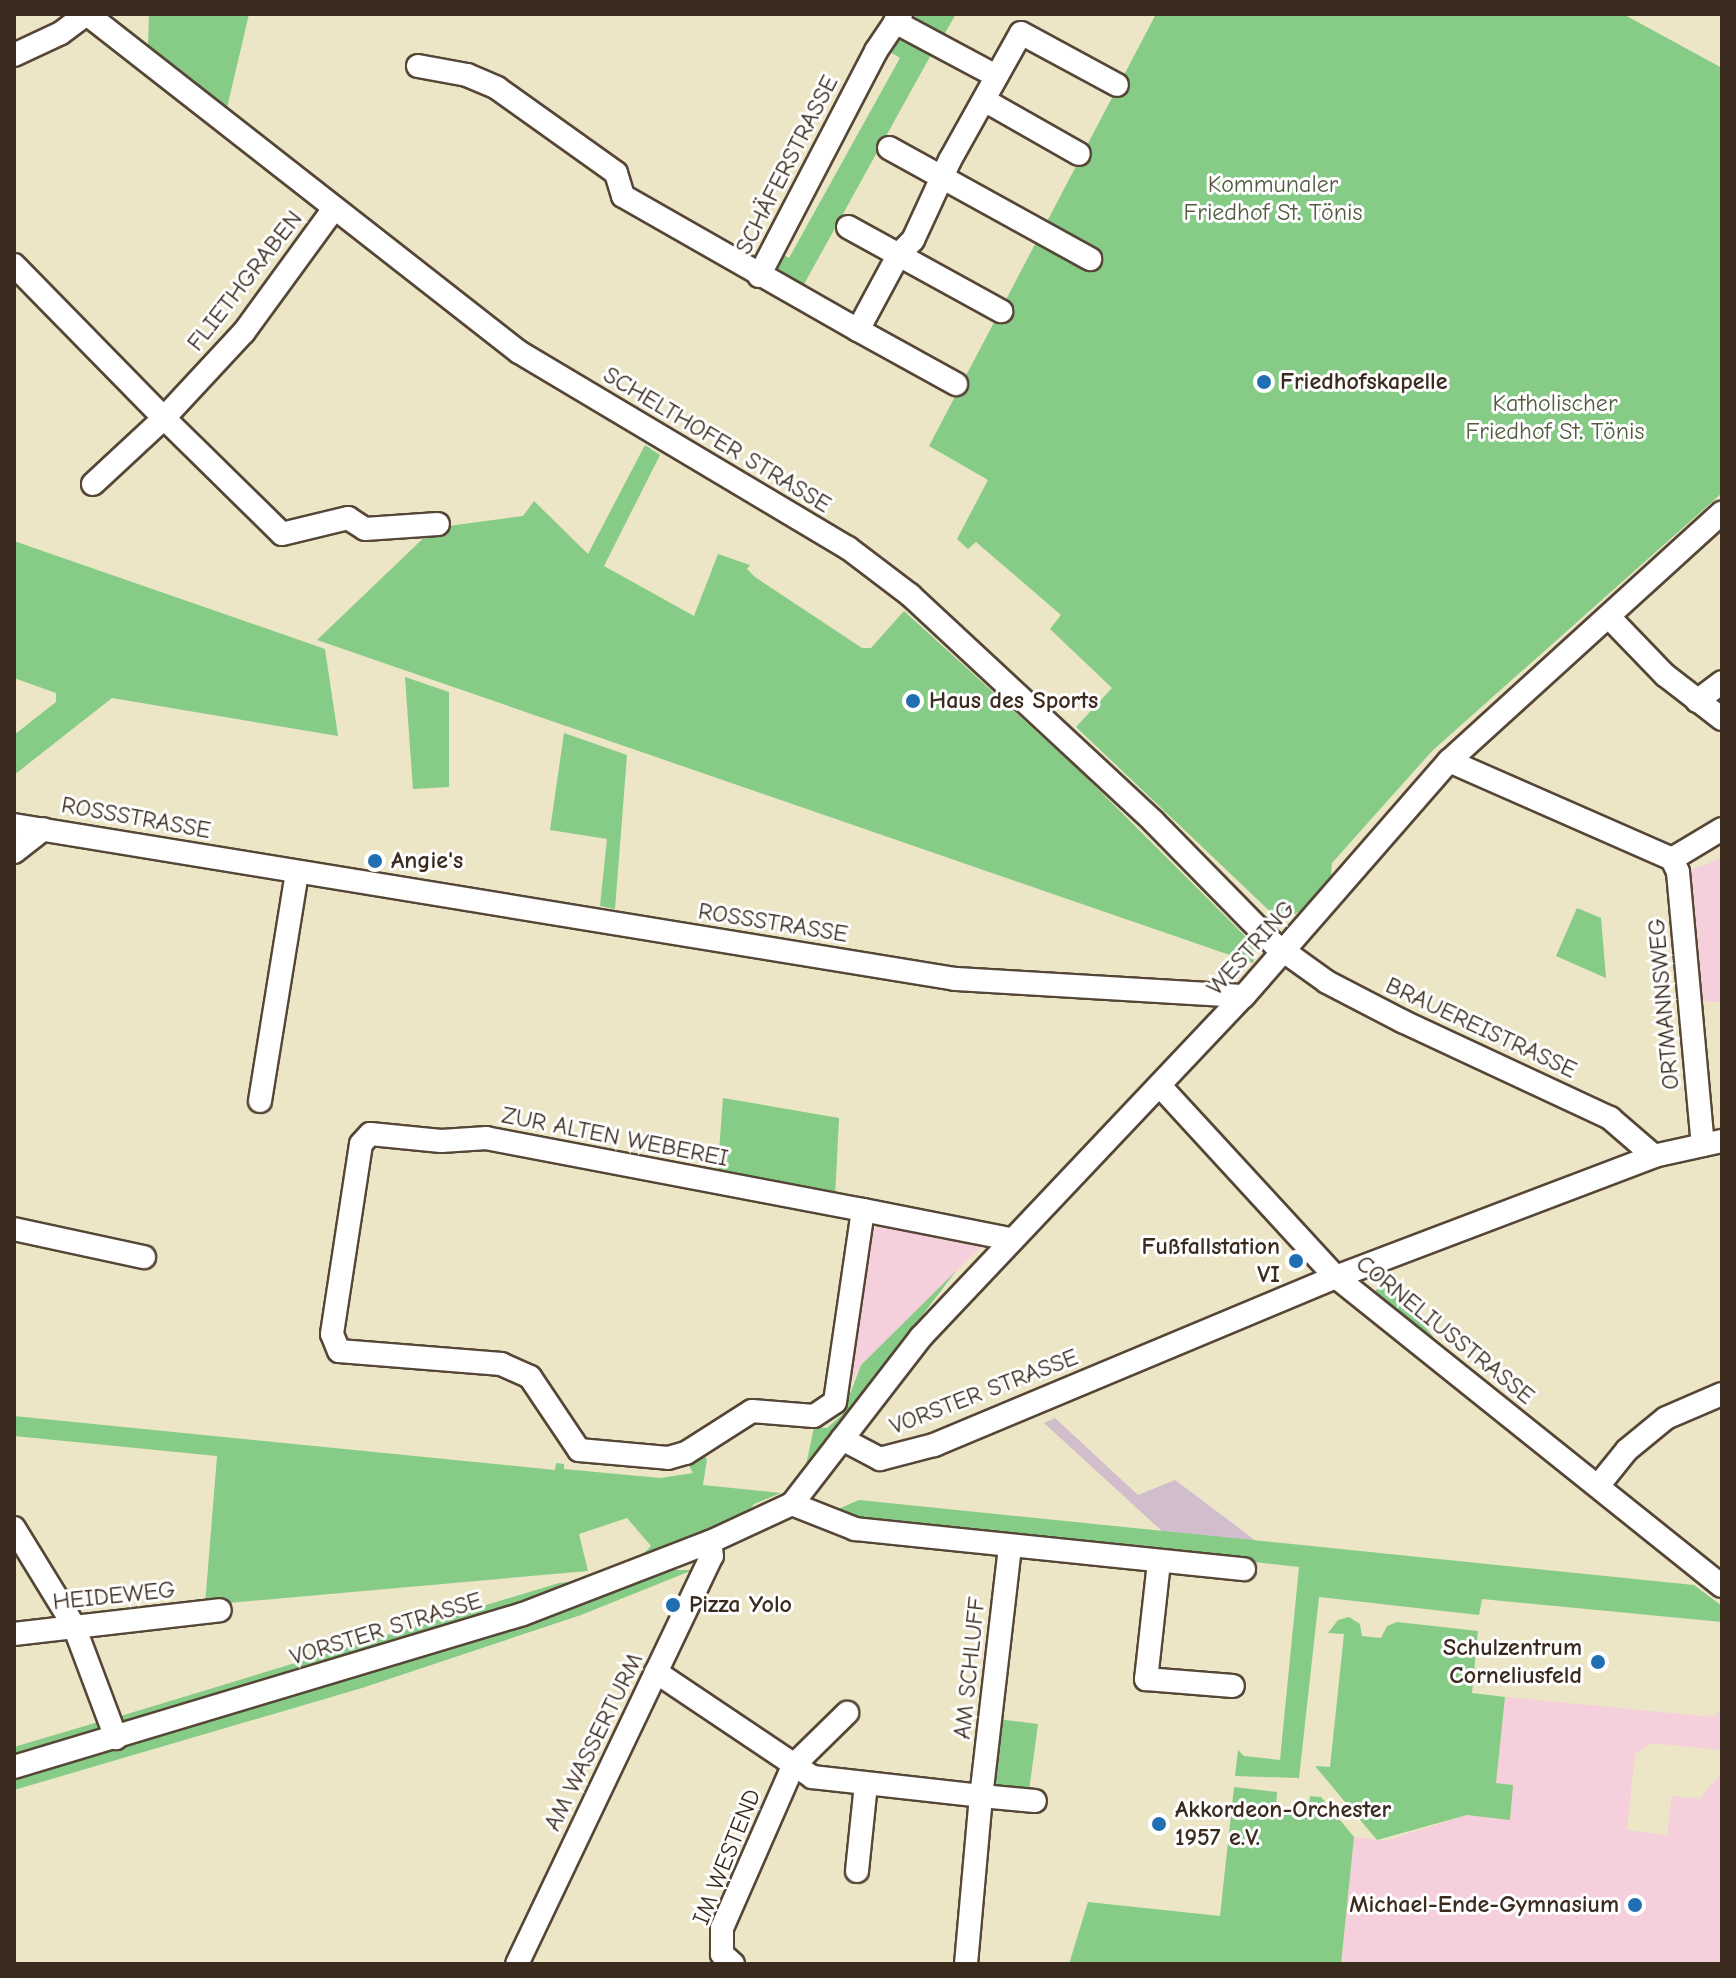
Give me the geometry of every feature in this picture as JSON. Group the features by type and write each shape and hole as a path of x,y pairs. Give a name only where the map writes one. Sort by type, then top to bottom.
{"street":[{"path":"14,55 61,33 87,14"},
{"name":"SCHELTHOFER STRASSE","path":"87,14 333,210 519,352 848,548 910,595 1285,951"},
{"path":"898,18 996,76"},
{"name":"SCHÄFERSTRASSE","path":"418,66 467,75 497,88 616,173 623,196 759,276 898,18"},
{"path":"858,330 899,254 913,240 1021,33 1117,85"},
{"path":"984,100 1079,154"},
{"path":"889,148 1090,259"},
{"name":"FLIETHGRABEN","path":"93,484 164,418 244,332 333,210"},
{"path":"848,227 1001,311"},
{"path":"14,265 282,534 348,518 365,529 438,524"},
{"path":"759,276 956,384"},
{"name":"WESTRING","path":"842,1439 884,1380 1009,1239 1161,1087 1285,951 1449,761 1722,513"},
{"path":"1609,617 1697,701 1722,719"},
{"path":"1697,701 1722,682"},
{"path":"1449,761 1672,859 1722,829"},
{"name":"ROSSSTRASSE","path":"14,825 955,979 1244,996"},
{"path":"14,852 43,829"},
{"name":"ORTMANNSWEG","path":"1672,859 1678,872 1713,1143"},
{"path":"260,1101 297,872"},
{"name":"BRAUEREISTRASSE","path":"1285,951 1327,982 1389,1015 1610,1118 1654,1156"},
{"name":"CORNELIUSSTRASSE","path":"1161,1087 1336,1277 1722,1586"},
{"name":"ZUR ALTEN WEBEREI","path":"863,1210 835,1402 814,1416 752,1411 686,1453 668,1458 579,1450 530,1377 501,1364 339,1351 332,1334 361,1144 370,1134 441,1141 487,1138 863,1210 1009,1239"},
{"name":"VORSTER STRASSE","path":"14,1767 523,1614 710,1542 792,1504 842,1439 880,1459 934,1445 1336,1277 1654,1156 1713,1143"},
{"path":"14,1229 144,1257"},
{"path":"1598,1486 1627,1450 1666,1418 1722,1394"},
{"path":"792,1504 855,1529 1244,1569"},
{"path":"14,1528 74,1626 116,1738"},
{"name":"AM WASSERTURM","path":"517,1964 712,1556 710,1542"},
{"name":"AM SCHLUFF","path":"981,1796 1010,1547"},
{"path":"1159,1562 1146,1679 1233,1686"},
{"name":"HEIDEWEG","path":"14,1634 220,1610"},
{"path":"656,1672 812,1777 1035,1801"},
{"name":"IM WESTEND","path":"733,1964 722,1954 722,1928 793,1766 847,1713"},
{"path":"857,1871 866,1784"},
{"path":"966,1964 981,1796"}],"shaded area":[{"path":"1722,858 1722,1002 1694,1001 1683,873"},
{"path":"881,1223 987,1241 861,1365 847,1392 874,1229"},
{"path":"1055,1418 1138,1495 1175,1480 1256,1541 1163,1532 1044,1423"},
{"path":"1505,1697 1712,1717 1722,1710 1722,1750 1651,1743 1635,1754 1627,1830 1667,1835 1672,1796 1700,1799 1722,1772 1722,1964 1341,1964 1354,1837 1385,1841 1467,1815 1496,1783"}],"green space":[{"path":"149,14 249,14 227,108 148,45"},
{"path":"914,14 956,14 942,38 920,27"},
{"path":"1156,14 1623,14 1722,68 1722,493 1432,751 1332,863 1331,876 1305,908 1292,916 1276,917 1076,727 1112,688 1050,629 1061,615 976,542 968,549 957,539 988,480 929,446"},
{"path":"899,39 932,53 803,286 773,265 777,251 789,258 900,58 887,50"},
{"path":"645,445 660,455 604,566 694,616 718,554 750,565 747,569 755,577 862,648 871,648 904,611 1084,775 1246,937 1256,953 1253,963 317,640 434,528 523,516 534,501 588,554"},
{"path":"14,541 325,649 338,736 112,698 14,775 14,735 56,702 56,693 14,678"},
{"path":"405,677 449,692 449,787 413,789"},
{"path":"564,733 627,755 615,909 600,906 607,839 550,830"},
{"path":"1577,908 1601,918 1606,978 1556,956"},
{"path":"723,1098 839,1118 835,1198 717,1179"},
{"path":"956,1271 883,1367 834,1443 804,1475 814,1427 827,1428 842,1415 861,1365"},
{"path":"1388,1279 1447,1351 1441,1354 1373,1293"},
{"path":"14,1416 555,1470 556,1463 564,1464 564,1469 660,1478 693,1473 687,1462 701,1453 707,1459 703,1485 781,1493 754,1504 741,1522 629,1568 651,1546 627,1518 579,1534 588,1571 205,1605 217,1456 14,1436"},
{"path":"859,1500 1694,1585 1722,1606 1722,1622 1482,1599 1479,1615 1319,1597 1299,1778 1235,1776 1238,1750 1244,1756 1280,1760 1299,1567 844,1516 838,1509"},
{"path":"673,1570 693,1570 581,1615 362,1688 14,1790 14,1774 550,1615"},
{"path":"597,1579 519,1608 124,1724 114,1718 559,1583"},
{"path":"1349,1617 1360,1624 1362,1636 1381,1638 1387,1626 1397,1622 1478,1631 1472,1693 1505,1697 1496,1783 1513,1785 1510,1820 1467,1815 1377,1840 1315,1766 1330,1767 1344,1634 1328,1633 1338,1620"},
{"path":"997,1719 1038,1724 1029,1791 995,1788"},
{"path":"105,1720 100,1732 14,1757 14,1747"},
{"path":"1234,1787 1277,1792 1276,1809 1308,1812 1310,1796 1321,1797 1354,1837 1341,1964 1069,1964 1088,1902 1220,1916"}],"place":[{"name":"Friedhofskapelle","path":"1264,382"},
{"name":"Haus des Sports","path":"913,701"},
{"name":"Angie's","path":"375,861"},
{"name":"Fußfallstation VI","path":"1296,1261"},
{"name":"Pizza Yolo","path":"673,1605"},
{"name":"Schulzentrum Corneliusfeld","path":"1598,1662"},
{"name":"Akkordeon-Orchester 1957 e.V.","path":"1159,1824"},
{"name":"Michael-Ende-Gymnasium","path":"1635,1905"}],"park label":[{"name":"Kommunaler Friedhof St. Tönis","path":"1273,199"},
{"name":"Katholischer Friedhof St. Tönis","path":"1555,418"}]}
